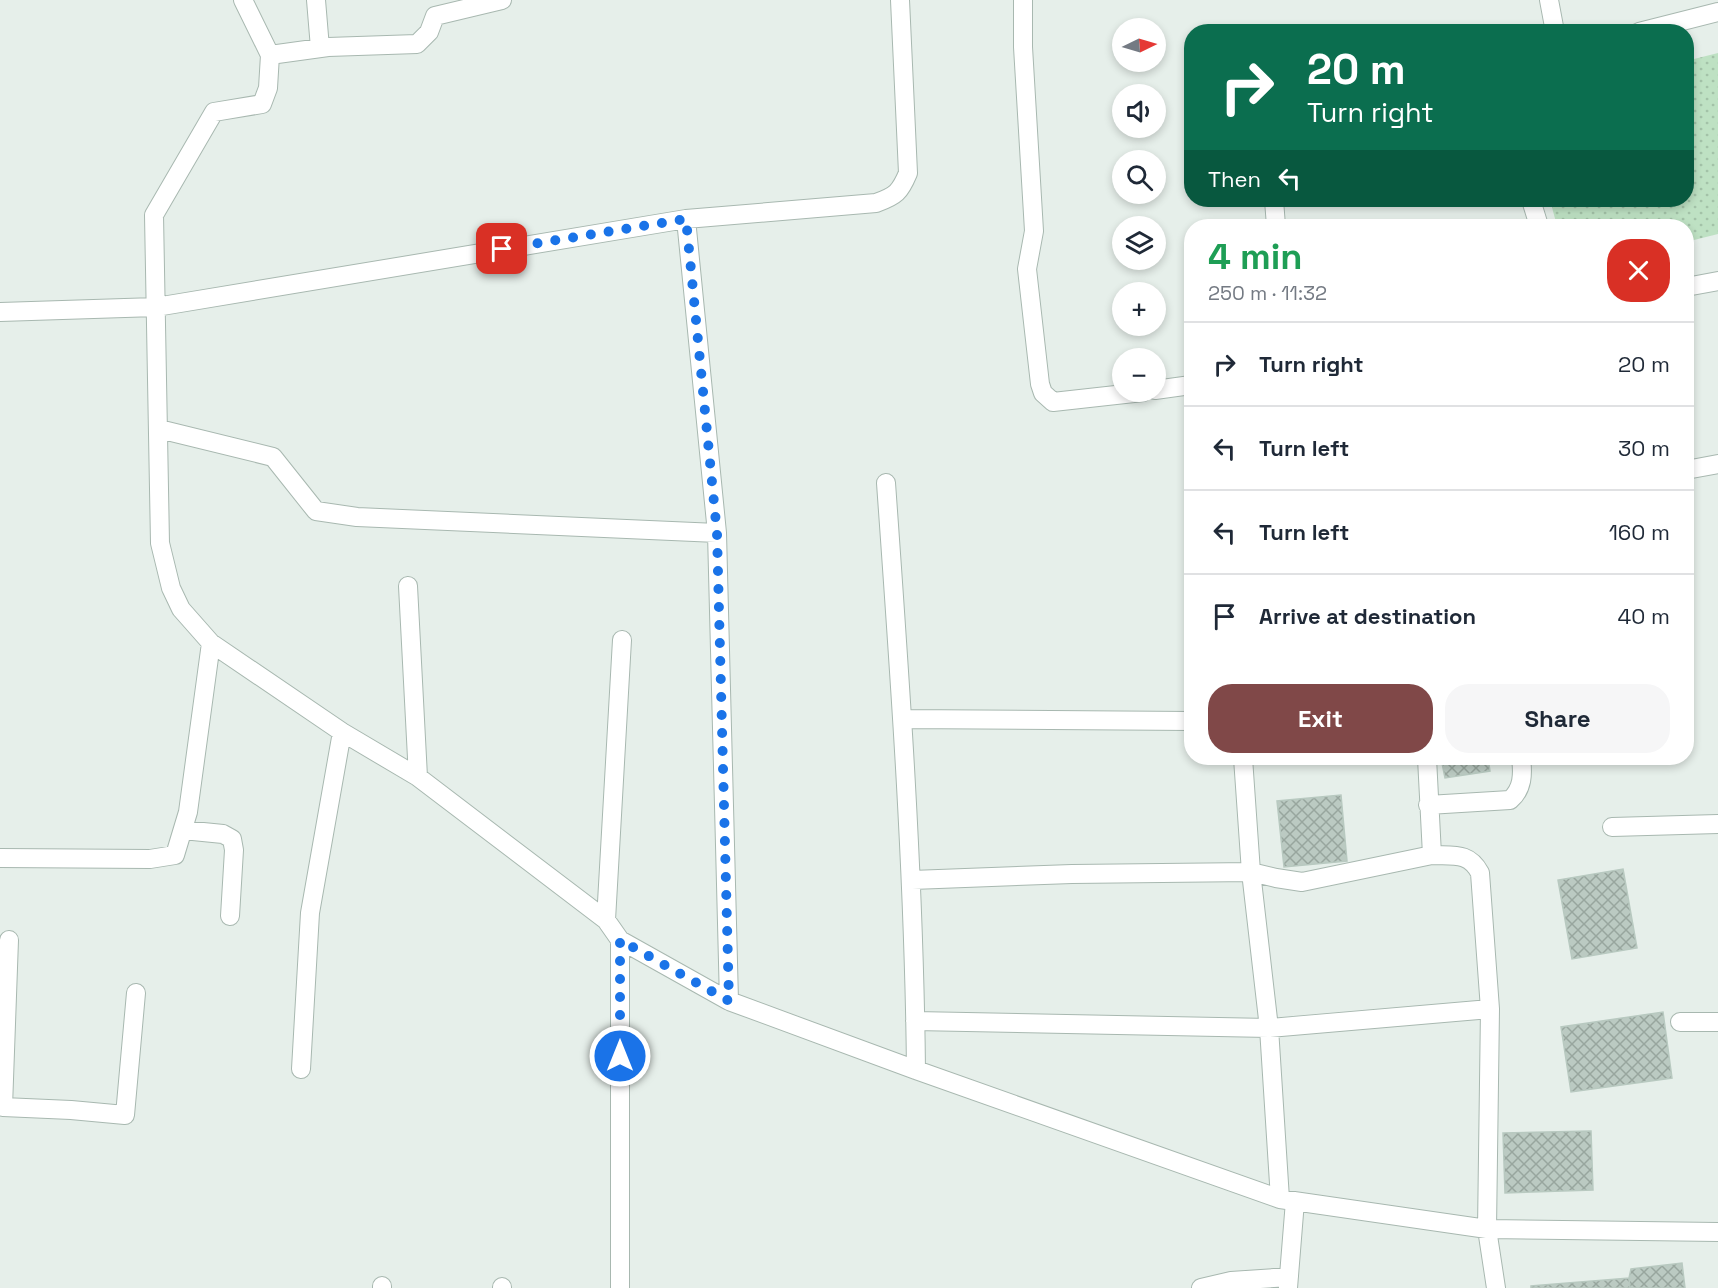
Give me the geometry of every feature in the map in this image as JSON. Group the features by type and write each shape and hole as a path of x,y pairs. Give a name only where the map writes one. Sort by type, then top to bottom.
{"street":[{"path":"243,0 270,55 268,88 262,104 214,111 154,215 160,543 171,588 181,609 211,643 342,732 418,777 606,920 620,940 729,1001 916,1070 1287,1200 1487,1228 1718,1232"},
{"path":"316,0 320,48"},
{"path":"270,55 320,48 417,44 429,32 435,16 502,0"},
{"path":"0,312 156,307 686,219 876,203 890,198 902,189 908,173 900,0"},
{"path":"1023,0 1023,47 1034,231 1027,268 1040,384 1043,393 1053,402 1112,395"},
{"path":"1550,0 1554,24"},
{"path":"1671,24 1718,12"},
{"path":"686,219 717,533 729,1001"},
{"path":"1694,286 1718,281"},
{"path":"1166,388 1184,386"},
{"path":"159,429 273,457 316,511 357,517 717,533"},
{"path":"1694,468 1718,464"},
{"path":"886,483 912,880 916,1070"},
{"path":"408,586 418,777"},
{"path":"606,920 622,640"},
{"path":"0,858 150,859 175,855 190,801 211,643"},
{"path":"903,719 1184,721"},
{"path":"301,1069 310,913 342,732"},
{"path":"1201,1288 1231,1281 1288,1282 1287,1200 1251,872 1243,765"},
{"path":"1427,765 1432,855"},
{"path":"1428,805 1510,800 1516,795 1521,785 1521,765"},
{"path":"1612,827 1718,824"},
{"path":"183,830 223,834 232,839 234,850 230,916"},
{"path":"912,880 1084,874 1251,872 1302,882 1432,855 1461,856 1471,860 1480,873 1490,1009 1487,1228 1496,1288"},
{"path":"9,940 2,1107 125,1115 136,993"},
{"path":"620,940 620,1288"},
{"path":"915,1021 1269,1028 1490,1009"},
{"path":"1680,1022 1718,1022"}],"green space":[{"path":"1718,53 1718,234 1694,240 1694,219 1555,219 1552,207 1694,207 1694,59"}],"building":[{"path":"1442,765 1489,765 1490,771 1445,778"},
{"path":"1341,795 1347,861 1284,867 1277,801"},
{"path":"1623,869 1637,948 1572,959 1558,880"},
{"path":"1663,1012 1672,1078 1571,1092 1561,1027"},
{"path":"1591,1131 1593,1190 1505,1193 1503,1133"},
{"path":"1682,1263 1685,1288 1630,1288 1631,1269"},
{"path":"1629,1278 1630,1288 1531,1288 1531,1286"}],"route":[{"path":"502,249 686,219 717,533 729,1001 620,940 620,1056"}]}
